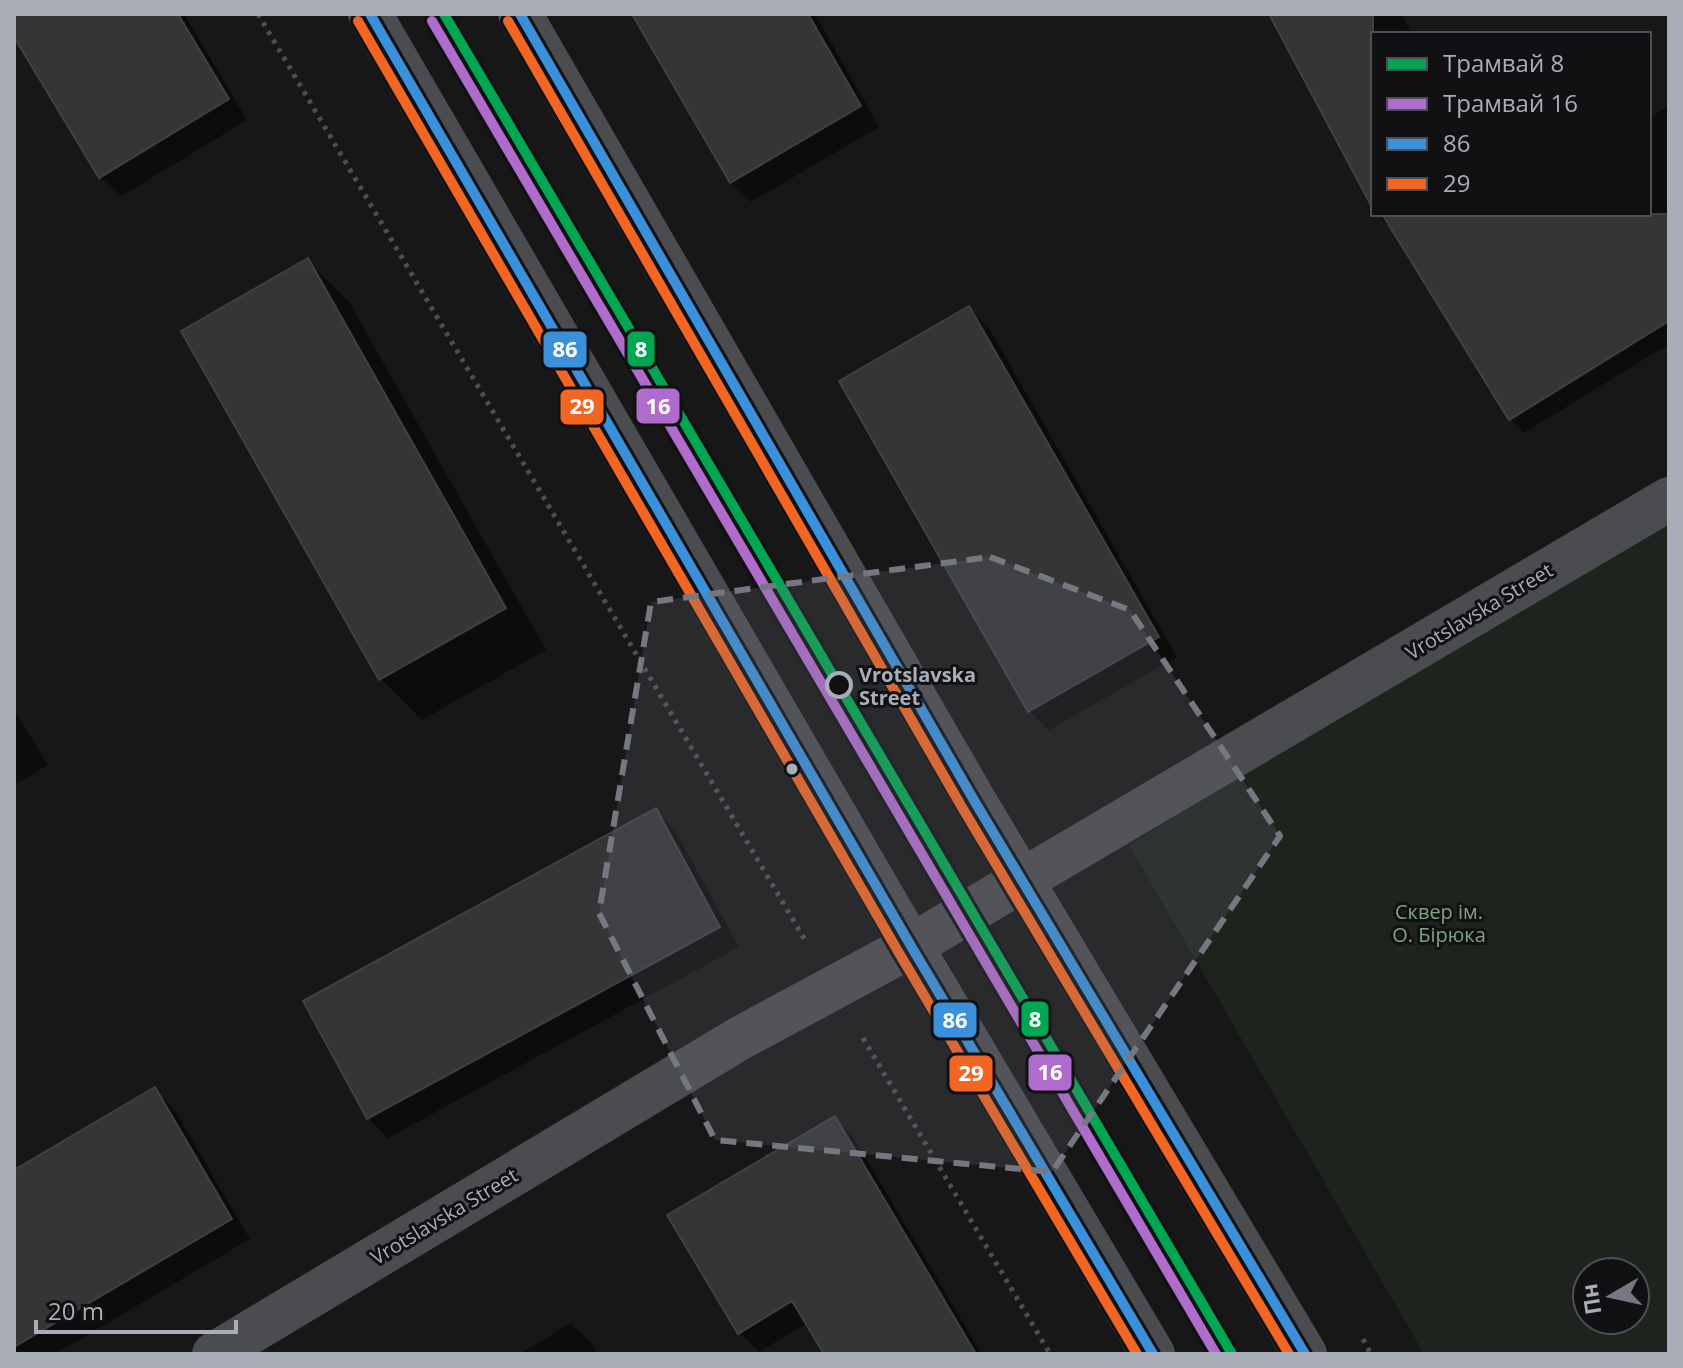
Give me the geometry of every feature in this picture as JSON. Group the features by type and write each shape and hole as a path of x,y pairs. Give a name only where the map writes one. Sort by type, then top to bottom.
{"street":[{"path":"370,14 911,946 1153,1354"},
{"path":"520,14 1021,881 1305,1354"},
{"name":"Vrotslavska Street","path":"214,1354 742,1037 911,946 1669,499"}],"path":[{"path":"258,14 1050,1354"}],"highlighted area":[{"path":"990,557 1130,610 1280,836 1052,1172 715,1140 599,913 651,602"}],"green space":[{"name":"Сквер ім. О. Бірюка","path":"1669,510 1669,1354 1424,1354 1129,845"}],"building":[{"path":"14,14 178,14 229,99 99,178 14,37"},
{"path":"632,14 808,14 861,106 730,183"},
{"path":"1269,14 1373,14 1371,205"},
{"path":"1669,214 1669,321 1509,420 1383,216"},
{"path":"308,258 506,608 379,680 181,331"},
{"path":"969,306 1159,637 1028,712 839,381"},
{"path":"656,808 720,927 367,1119 303,1001"},
{"path":"155,1087 232,1219 14,1347 14,1170"},
{"path":"835,1116 976,1354 824,1354 792,1301 738,1334 667,1215"}],"tram line":[{"name":"8","path":"444,14 1232,1354"},
{"name":"16","path":"432,21 1216,1354"}],"transit line":[{"name":"86","path":"370,14 911,946 1153,1354"},
{"name":"86","path":"520,14 975,802 1305,1354"},
{"name":"29","path":"358,21 899,953 1137,1354"},
{"name":"29","path":"508,21 963,809 1289,1354"}],"place":[{"name":"Vrotslavska Street","path":"839,685"}]}
